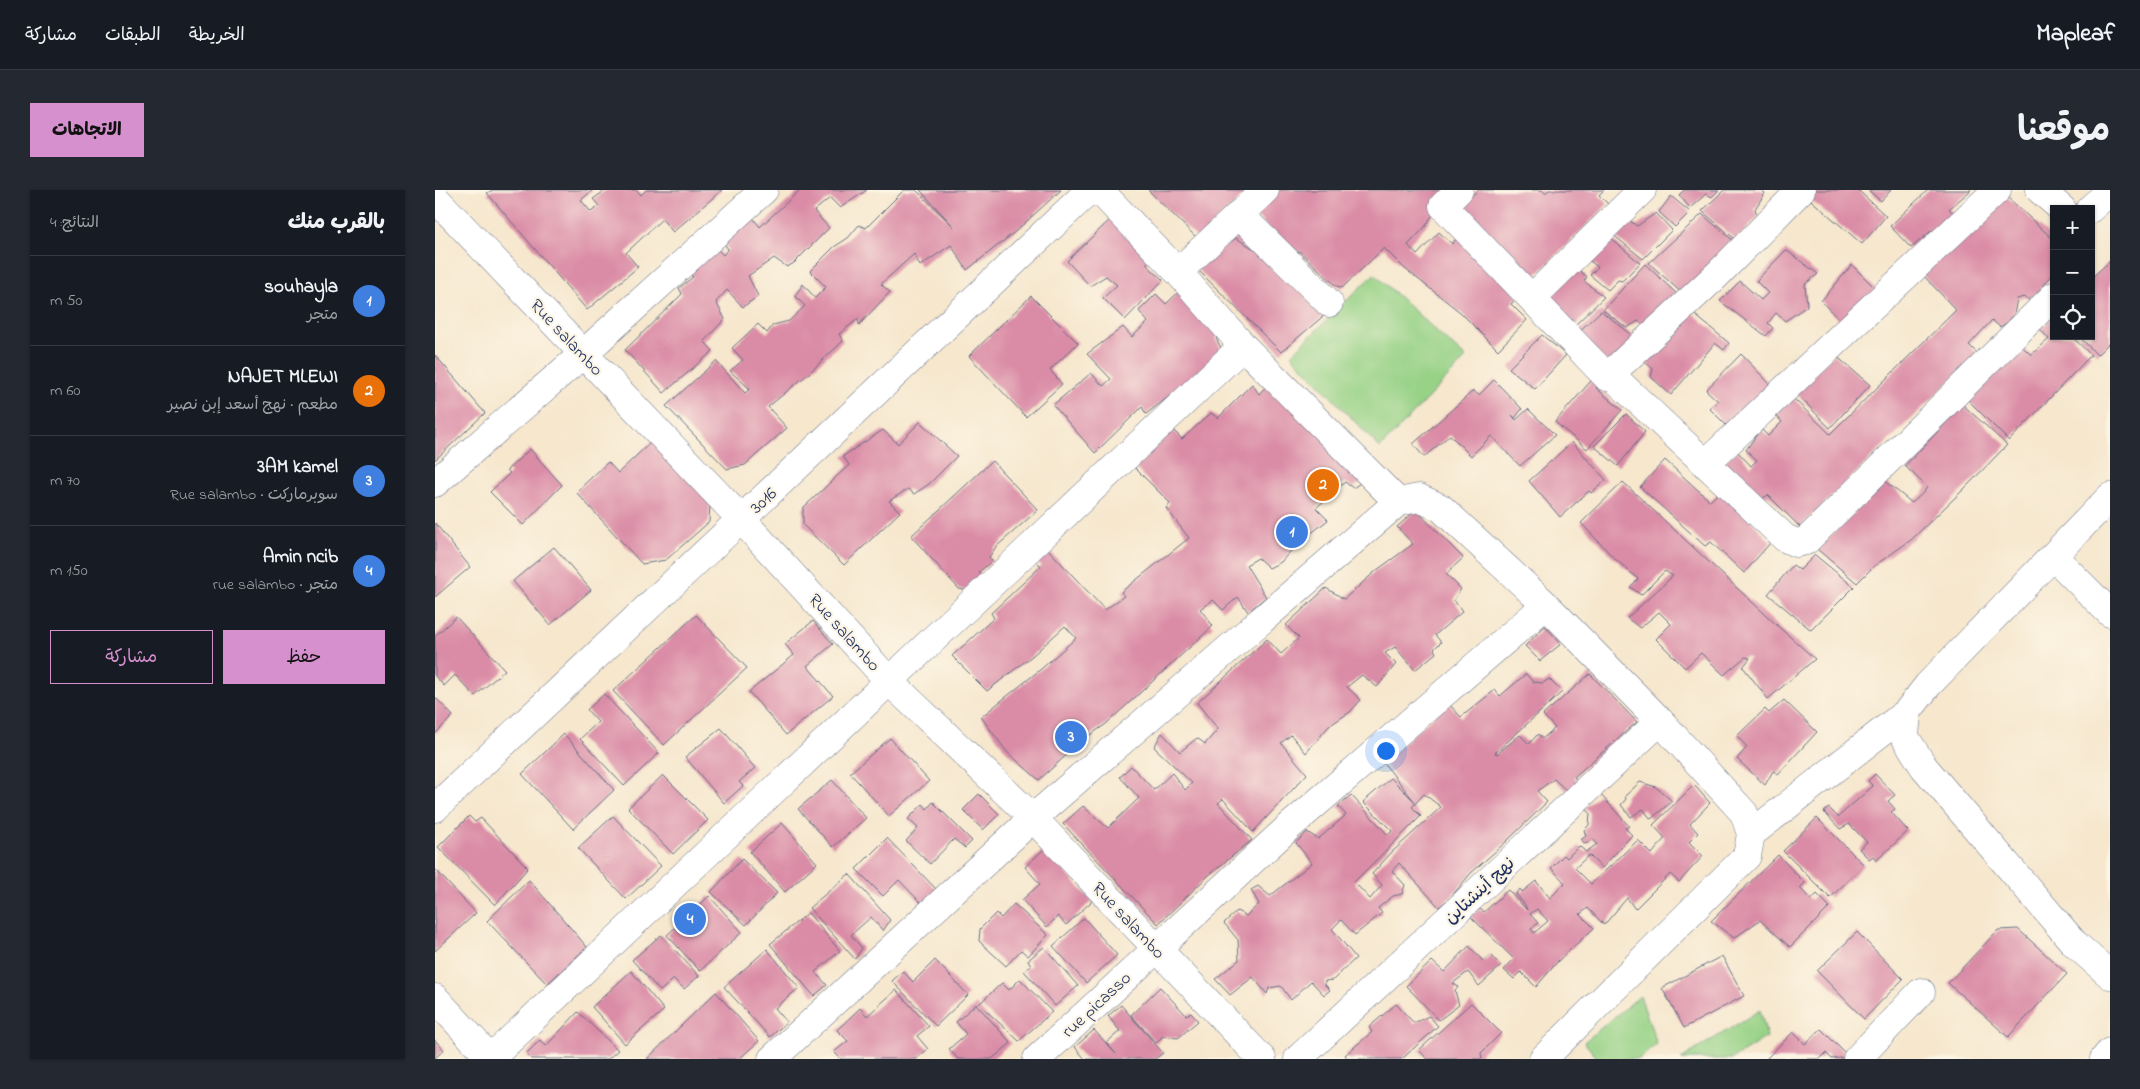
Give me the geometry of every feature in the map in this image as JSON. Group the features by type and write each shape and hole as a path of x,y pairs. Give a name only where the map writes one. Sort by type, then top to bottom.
{"street":[{"path":"435,198 445,190"},
{"path":"435,483 583,354 764,190"},
{"name":"3016","path":"435,808 1090,190"},
{"path":"1099,190 1178,272 1243,346 1398,502"},
{"path":"1178,272 1265,190"},
{"path":"1532,298 1642,190"},
{"path":"1607,377 1718,274 1801,190"},
{"path":"1705,464 1997,190"},
{"path":"2039,190 2057,205"},
{"path":"2094,205 2110,191"},
{"name":"Rue salambo","path":"435,198 742,520 889,680 1033,818 1262,1059"},
{"path":"1451,198 1532,298 1607,377 1613,377 1785,538 1796,543 1806,541 2050,300"},
{"path":"1239,214 1329,303"},
{"path":"435,998 491,1059 1243,346"},
{"path":"1751,834 1907,712 1928,685 2110,497"},
{"path":"772,1059 1033,818 1398,502 1419,498 1441,508 1546,605 1660,721 1743,813 1751,834 1747,856 1543,1059"},
{"path":"2053,556 2110,613"},
{"name":"rue picasso","path":"1037,1059 1155,948 1290,826 1546,605"},
{"path":"1907,712 1905,737 1924,767 2074,943 2110,975"},
{"name":"نهج أينشتاين","path":"1298,1059 1660,721"},
{"path":"1857,1059 1921,992"},
{"path":"2104,1059 2110,1052"}],"green space":[{"path":"1374,274 1466,358 1380,448 1291,355"},
{"path":"1640,996 1657,1044 1639,1059 1598,1059 1584,1042"},
{"path":"1760,1010 1767,1037 1732,1059 1681,1059"}],"building":[{"path":"493,190 593,190 581,200 591,212 599,206 593,199 606,190 637,190 641,195 646,190 722,190 673,232 662,219 626,253 638,267 587,310 487,193"},
{"path":"800,190 867,190 840,208 830,198 814,211 829,228 794,263 787,267 774,258 748,276 758,296 743,307 727,290 716,302 725,319 704,341 713,351 664,393 625,350 682,294 679,288 693,277 685,269 711,243 723,255 728,249 719,237 750,214 760,227"},
{"path":"904,190 916,190 954,227 920,190 1061,190 1016,231 967,270 951,245 920,266 914,254 881,284 890,292 859,325 858,319 839,334 843,341 808,374 768,407 787,428 745,465 727,469 666,406 716,361 745,393 750,389 730,371 743,360 732,348 758,324 767,333 773,325 789,321 805,306 795,296 803,284 815,298 826,287 810,271 834,247 848,238 859,225 866,228"},
{"path":"1148,190 1249,190 1198,239"},
{"path":"1271,190 1443,190 1446,194 1425,227 1408,245 1417,255 1439,232 1452,244 1460,234 1522,292 1511,304 1527,320 1498,350 1460,312 1404,268 1384,248 1342,288 1335,285 1299,251 1291,255 1251,209"},
{"path":"1478,190 1542,190 1545,193 1549,190 1604,190 1599,195 1608,204 1528,283 1456,209"},
{"path":"1684,190 1719,190 1712,197 1706,194 1690,208 1679,195"},
{"path":"1724,190 1762,190 1765,193 1755,209 1758,217 1736,240 1702,211"},
{"path":"1811,190 1858,190 1886,216 1862,244 1805,195"},
{"path":"1868,190 1891,190 1881,201"},
{"path":"1928,190 1971,190 1949,209 1958,217 1938,236 1932,230 1911,248 1890,226"},
{"path":"2005,195 2050,236 2050,278 2031,300 2024,297 2017,299 2014,314 2008,322 2000,327 1992,320 1969,345 1978,354 1800,527 1768,495 1760,500 1722,463 1737,451 1751,466 1757,460 1746,450 1761,429 1768,436 1782,422 1774,413 1793,398 1830,434 1956,310 1921,273"},
{"path":"1671,196 1690,212 1675,227 1659,212"},
{"path":"1656,213 1672,230 1643,259 1611,233 1625,217 1637,226"},
{"path":"1116,214 1156,255 1146,264 1163,280 1125,320 1103,298 1117,285 1106,276 1090,286 1067,261"},
{"path":"1702,214 1736,243 1685,296 1649,263"},
{"path":"1608,236 1640,263 1622,281 1618,280 1608,290 1590,275 1598,267 1587,259"},
{"path":"1236,238 1274,261 1328,312 1281,352 1195,267"},
{"path":"1786,250 1818,274 1805,284 1807,306 1785,321 1776,313 1768,323 1773,328 1766,336 1720,301 1740,281 1761,300 1768,293 1756,281"},
{"path":"2110,261 2110,342 2097,355 2083,340 2095,340 2095,274"},
{"path":"1645,264 1680,297 1648,328 1638,321 1627,328 1603,310"},
{"path":"1852,265 1876,289 1842,323 1821,301"},
{"path":"1575,267 1587,277 1584,281 1604,297 1574,326 1542,301"},
{"path":"1183,288 1225,330 1216,338 1222,350 1188,382 1146,414 1142,407 1095,453 1053,405 1091,373 1103,386 1111,379 1087,354 1123,327 1132,337 1148,322 1139,311 1156,294 1166,304"},
{"path":"1031,296 1078,343 1050,370 1062,384 1026,417 969,356"},
{"path":"1689,310 1729,343 1724,350 1715,343 1671,395 1651,377 1653,369 1636,354"},
{"path":"1601,311 1639,340 1610,364 1576,334"},
{"path":"2050,320 2050,340 2075,340 2091,355 2009,441 1967,399 2021,345 2031,355 2049,339 2040,329"},
{"path":"1542,335 1566,355 1535,389 1509,368"},
{"path":"1741,354 1771,385 1731,430 1709,408 1718,401 1706,390"},
{"path":"1834,354 1870,385 1830,428 1796,393"},
{"path":"435,355 485,413 435,460"},
{"path":"1597,374 1603,377 1596,388 1622,410 1587,449 1555,422"},
{"path":"1494,380 1522,409 1515,418 1512,415 1516,420 1528,409 1555,435 1520,466 1491,436 1471,456 1450,435 1424,457 1413,444 1473,391 1479,395"},
{"path":"1270,382 1366,479 1353,488 1345,482 1316,508 1328,520 1295,546 1281,562 1269,568 1258,558 1246,565 1266,597 1248,612 1238,597 1223,610 1213,600 1200,609 1213,626 1106,724 1083,740 1039,780 1007,752 981,717 1076,638 1065,626 1032,656 987,691 952,656 994,618 991,613 1041,566 1033,558 1045,546 1105,610 1124,596 1121,592 1189,538 1166,508 1170,503 1134,467 1172,429 1182,439 1211,413 1218,418 1252,384 1259,394"},
{"path":"1963,405 2007,445 1911,540 1874,566 1857,583 1817,549 1886,482 1912,503 1924,492 1927,487 1905,466"},
{"path":"1626,414 1645,432 1618,466 1594,446"},
{"path":"920,422 957,456 929,484 914,494 908,489 889,501 900,512 844,565 803,525 803,508 849,465 843,456 883,430 898,444"},
{"path":"653,440 710,503 709,522 666,560 642,564 576,492 608,462 618,473"},
{"path":"1572,442 1606,480 1591,493 1589,491 1560,517 1529,481"},
{"path":"530,449 562,485 523,525 490,492 510,473 507,470"},
{"path":"1665,460 1710,501 1722,490 1771,542 1744,573 1711,542 1705,546 1640,487"},
{"path":"992,461 1038,510 996,547 989,557 992,561 979,572 983,579 970,591 959,589 911,536"},
{"path":"1623,482 1815,659 1768,699 1743,667 1750,658 1745,657 1724,675 1701,653 1685,668 1656,639 1671,624 1659,612 1640,628 1627,618 1673,576 1665,571 1641,595 1630,587 1638,579 1613,557 1581,523"},
{"path":"1416,510 1463,558 1446,574 1461,589 1454,600 1462,612 1435,635 1441,642 1434,649 1436,653 1415,670 1395,647 1385,653 1396,664 1377,687 1362,675 1347,687 1361,700 1350,712 1329,726 1306,753 1291,735 1281,743 1307,774 1253,832 1223,799 1218,803 1252,840 1209,875 1158,924 1063,824 1083,806 1108,828 1139,798 1120,777 1131,766 1154,790 1172,773 1185,790 1192,783 1154,747 1162,733 1180,752 1197,738 1205,744 1218,729 1197,703 1267,639 1281,654 1299,638 1286,625 1326,588 1344,599 1377,570 1413,544 1397,527"},
{"path":"435,523 470,567 435,597"},
{"path":"554,547 591,590 550,625 513,581"},
{"path":"1815,555 1854,587 1811,630 1768,594 1793,565 1800,570"},
{"path":"696,615 747,668 664,745 613,691"},
{"path":"456,617 505,670 475,696 455,675 444,686 435,676 435,636"},
{"path":"813,621 833,644 807,666 833,696 786,735 749,692 794,655 785,644"},
{"path":"1545,626 1561,644 1540,661 1525,646"},
{"path":"1526,674 1533,682 1543,683 1549,679 1562,692 1495,753 1497,754 1520,735 1529,744 1538,734 1542,739 1555,728 1543,715 1590,674 1637,722 1574,777 1578,782 1567,791 1554,779 1537,791 1547,802 1471,873 1451,897 1439,907 1399,863 1392,871 1405,885 1402,894 1393,896 1378,908 1382,913 1355,935 1341,920 1332,929 1356,958 1333,980 1325,981 1325,985 1330,990 1324,995 1311,981 1291,1000 1281,986 1269,988 1267,994 1253,977 1230,995 1215,979 1239,960 1238,940 1224,923 1237,911 1246,916 1259,904 1251,890 1258,886 1270,896 1312,863 1296,843 1307,832 1318,839 1346,815 1338,806 1351,795 1388,835 1392,831 1363,802 1391,778 1415,802 1383,762 1448,703 1461,717 1495,690 1500,696","holes":["1424,794 1441,807 1391,853 1372,874 1382,885 1370,899 1354,882 1421,816 1412,807"]},
{"path":"604,694 659,753 624,786 580,739 598,722 587,710"},
{"path":"435,697 453,716 435,734"},
{"path":"1784,700 1817,732 1778,774 1773,771 1765,785 1737,759 1747,747 1737,736 1765,709 1769,713"},
{"path":"721,728 755,768 739,782 743,786 724,803 685,757"},
{"path":"564,734 614,790 573,829 522,774"},
{"path":"890,738 929,781 889,816 850,773"},
{"path":"1875,774 1895,795 1888,801 1895,809 1891,812 1908,831 1876,861 1873,856 1869,859 1859,849 1867,842 1849,824 1840,829 1824,812 1829,808 1838,817 1873,786 1868,781"},
{"path":"663,775 708,820 673,854 628,808"},
{"path":"832,780 866,818 833,847 798,809"},
{"path":"1640,782 1656,787 1672,801 1651,819 1643,809 1631,817 1621,805 1626,799 1625,796"},
{"path":"1694,785 1710,803 1690,824 1698,833 1689,842 1703,856 1679,882 1670,874 1635,909 1627,898 1604,925 1588,908 1580,914 1594,928 1558,961 1536,987 1521,972 1514,979 1504,970 1514,959 1470,916 1480,909 1484,912 1508,890 1527,910 1516,894 1520,889 1522,892 1536,881 1550,898 1565,883 1551,868 1564,855 1567,858 1579,846 1586,852 1597,844 1593,839 1586,844 1581,840 1586,836 1584,830 1589,825 1590,813 1585,807 1600,794 1629,826 1625,828 1632,835 1602,868 1589,855 1575,868 1591,884 1638,840 1652,854 1665,838 1653,825","holes":["1537,909 1548,921 1534,933 1531,929 1538,923 1530,914"]},
{"path":"979,794 999,814 983,830 963,810"},
{"path":"933,802 972,841 965,848 954,839 930,864 906,841 918,828 908,819 923,804 927,809"},
{"path":"469,816 475,822 481,818 528,868 495,905 438,847"},
{"path":"613,816 661,866 626,899 578,848"},
{"path":"1817,818 1864,865 1830,898 1783,851"},
{"path":"782,823 817,863 785,892 750,852"},
{"path":"887,838 937,890 922,904 899,880 883,896 856,869"},
{"path":"1044,849 1092,901 1066,925 1058,916 1047,927 1022,900 1040,884 1025,867"},
{"path":"1778,855 1805,883 1800,888 1811,900 1817,894 1830,907 1790,947 1760,920 1734,938 1711,921"},
{"path":"742,859 777,893 746,925 711,892"},
{"path":"435,869 476,913 435,951"},
{"path":"849,874 890,920 883,931 871,917 851,935 862,948 855,959 809,908"},
{"path":"529,880 587,947 547,984 487,921"},
{"path":"709,896 742,932 700,971 667,935"},
{"path":"1014,904 1048,935 1028,956 1021,950 1006,966 979,941 980,929 996,913 1001,918"},
{"path":"808,913 840,951 815,972 827,985 814,996 770,944"},
{"path":"1084,918 1117,955 1086,983 1053,946"},
{"path":"2018,929 2067,974 2008,1037 1948,983 1998,930"},
{"path":"1857,932 1903,979 1864,1019 1817,971"},
{"path":"661,935 699,976 684,989 674,979 660,991 632,960"},
{"path":"1469,946 1483,961 1491,955 1501,966 1479,986 1468,972 1453,983 1458,987 1455,991 1459,1005 1439,1020 1406,986 1432,961 1444,972"},
{"path":"1044,947 1078,986 1055,1006 1024,971 1031,965 1028,960"},
{"path":"767,949 799,988 775,1008 787,1022 770,1037 724,987"},
{"path":"1722,956 1744,996 1684,1028 1662,988"},
{"path":"935,960 968,995 936,1026 892,981 903,971 913,982"},
{"path":"631,971 664,1010 625,1044 592,1007"},
{"path":"1020,979 1052,1012 1019,1041 979,1004 1002,983 1009,990"},
{"path":"1160,987 1186,1015 1191,1013 1198,1021 1178,1038 1163,1036 1156,1043 1131,1015"},
{"path":"896,990 929,1026 917,1036 928,1049 916,1059 841,1059 834,1052 848,1041 837,1030 860,1008 867,1016"},
{"path":"716,992 759,1041 739,1059 647,1059"},
{"path":"1471,1003 1501,1033 1481,1053 1482,1059 1427,1059 1419,1050"},
{"path":"976,1004 1011,1043 992,1059 958,1059 949,1049 966,1034 956,1022"},
{"path":"1396,1004 1414,1023 1429,1016 1438,1026 1402,1059 1348,1059 1345,1055 1372,1032 1369,1027"},
{"path":"1121,1005 1163,1053 1155,1059 1085,1059 1075,1047 1094,1030 1116,1054 1106,1043 1120,1031 1108,1016"},
{"path":"578,1012 618,1050 608,1059 531,1059 526,1054 540,1040 546,1046"},
{"path":"1821,1029 1849,1057 1832,1059 1826,1053 1820,1059 1766,1059 1793,1032 1805,1044"},
{"path":"435,1040 444,1050 435,1058"}],"place":[{"name":"NAJET MLEWI","path":"1323,485"},
{"name":"souhayla","path":"1292,532"},
{"name":"3AM kamel","path":"1071,737"},
{"name":"Amin ncib","path":"690,919"}]}
